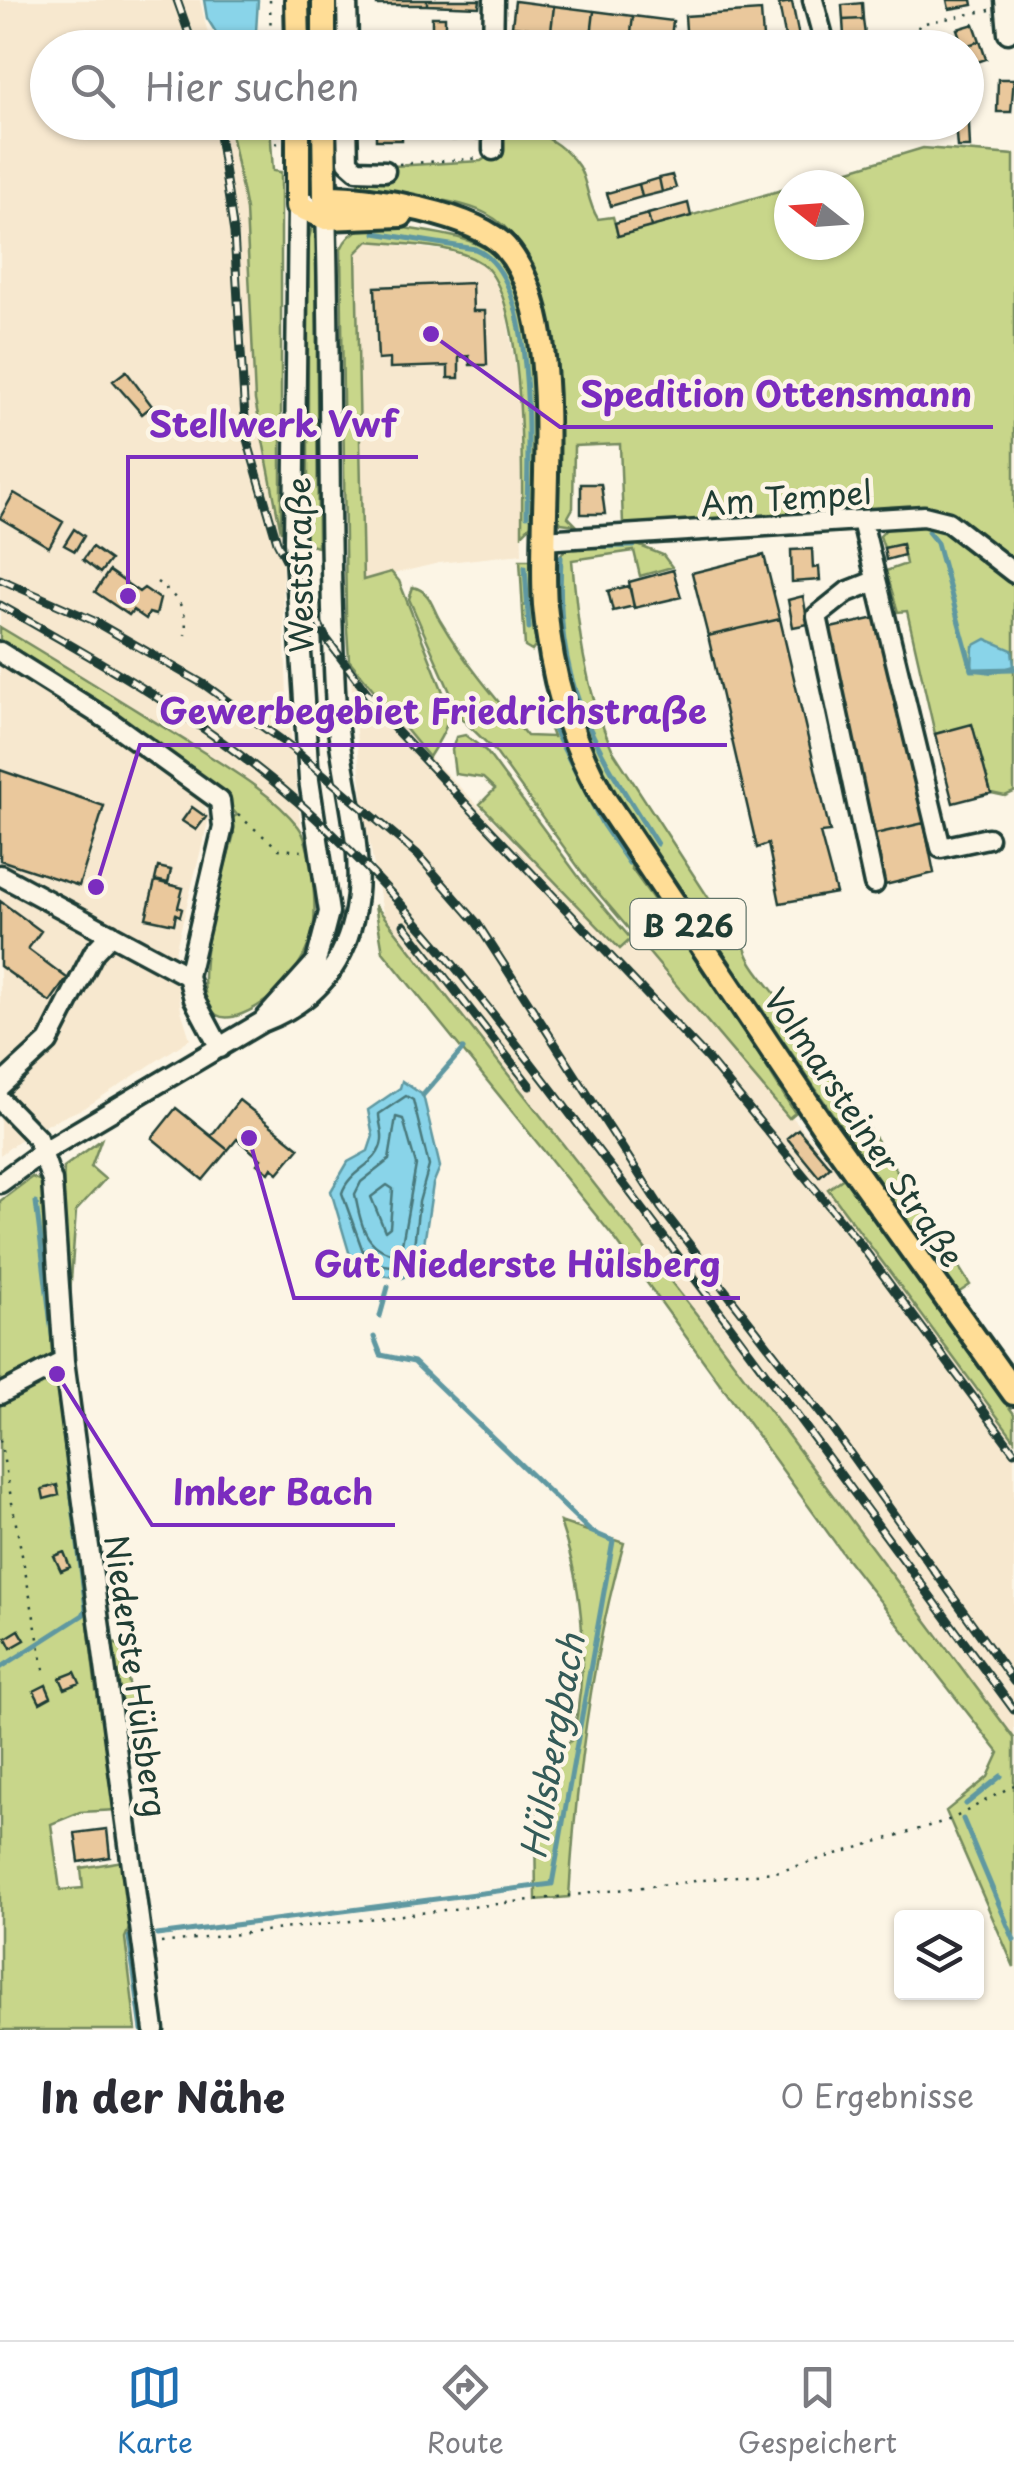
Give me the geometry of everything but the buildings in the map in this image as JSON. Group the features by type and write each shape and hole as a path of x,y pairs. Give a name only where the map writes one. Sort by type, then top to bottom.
{"main road":[{"path":"297,0 298,30"},
{"path":"324,0 324,30"},
{"name":"Weststraße","path":"298,140 298,206"},
{"name":"Weststraße","path":"324,140 326,208"},
{"name":"Volmarsteiner Straße","path":"298,206 326,208 389,202 456,219 487,232 504,245 530,291 544,383 543,540 550,650 578,753 604,800 824,1126 1014,1393"}],"street":[{"path":"346,0 347,30"},
{"path":"493,30 494,0"},
{"path":"813,0 821,30"},
{"path":"1006,4 1008,34"},
{"path":"347,140 348,162 357,170 384,170"},
{"path":"494,140 494,150"},
{"name":"Weststraße","path":"262,1022 316,962 329,912 309,780 294,542 298,206"},
{"name":"Weststraße","path":"0,1184 41,1152 262,1022 292,1011 324,981 347,942 356,903 356,853 340,760 331,614 326,208"},
{"name":"Am Tempel","path":"543,540 924,516 948,522 1014,574"},
{"path":"862,522 941,848 988,838"},
{"path":"874,582 847,592 817,616 874,884"},
{"path":"0,652 124,732 220,801 224,810 182,972"},
{"path":"0,875 182,972 220,1048"},
{"path":"0,1086 48,1042 94,952 111,934"},
{"name":"Niederste Hülsberg","path":"0,1100 32,1131 52,1181 58,1364 154,2030"},
{"path":"0,1394 58,1364"}],"path":[{"path":"270,0 270,30"},
{"path":"916,30 920,24 1006,4"},
{"path":"384,170 389,165 415,161 482,158 494,150"},
{"path":"157,582 182,605 188,619 185,636"},
{"path":"224,810 242,816 279,849 308,851"},
{"path":"0,1440 45,1675"},
{"path":"144,1946 782,1871 952,1819 1014,1785"}],"shaded area":[{"path":"0,0 200,0 207,30 30,30 30,140 232,140 246,210 255,400 281,532 287,697 301,829 249,782 0,627"},
{"path":"365,241 462,253 485,266 494,280 505,305 519,392 522,554 439,563 363,581 356,254"},
{"path":"0,657 83,707 202,800 209,818 174,956 181,1010 190,1039 86,1107 32,1131 0,1155"},
{"path":"349,660 422,749 620,949 631,939 663,964 844,1178 829,1190 1014,1439 1014,1738 716,1339 384,917 364,814"}],"green space":[{"path":"232,140 271,140 273,171 281,172 281,532 255,400 246,210"},
{"path":"504,140 550,140 573,159 598,219 613,217 618,236 774,192 774,260 864,260 864,170 850,170 923,148 1014,155 1014,570 933,512 623,524 620,444 574,446 573,508 568,517 576,525 561,523 555,514 554,395 544,306 532,267 513,235 485,213 469,207 358,185 359,180 392,181 393,166 481,161 503,146"},
{"path":"313,224 318,547 304,544 308,507 308,241"},
{"path":"394,226 457,237 490,252 508,273 521,301 534,370 533,507 531,525 522,534 519,390 507,311 496,281 481,263 441,248 368,241 356,253 363,580 391,572 399,581 447,702 447,723 429,757 349,660 341,249 356,231"},
{"path":"933,522 1014,579 1014,792 1005,796 991,793 972,725 935,734 907,611 898,612 886,571 906,564 902,545 884,548 880,536 892,523"},
{"path":"635,544 663,555 672,567 640,576 634,551 572,560 580,634 603,728 613,751 726,925 731,931 744,929 746,949 755,968 854,1107 970,1285 955,1295 598,767 583,736 558,646 555,562 569,545"},
{"path":"520,560 533,560 537,644 532,651 525,647"},
{"path":"413,587 427,596 460,652 527,736 553,737 546,719 551,717 571,764 632,862 631,868 721,994 795,1113 789,1118 589,882 494,750 462,719 409,599"},
{"path":"0,627 232,771 261,791 298,826 307,846 312,876 313,930 296,969 266,1000 242,1014 219,1016 207,1002 207,945 234,834 232,818 237,815 226,802 0,647"},
{"path":"465,735 486,751 581,880 631,939 620,949 480,804 495,789 483,778 455,774 452,750 456,737"},
{"path":"375,905 716,1339 1014,1738 1014,1967 946,1811 988,1777 999,1753 844,1555 616,1240 383,952"},
{"path":"101,1140 91,1167 105,1179 76,1211 67,1336 61,1225 64,1167"},
{"path":"32,1177 46,1183 43,1244 96,1690 101,1689 117,1810 80,1812 51,1824 60,1890 83,1888 81,1868 123,1861 131,1924 125,1938 136,2030 0,2030 0,1201"},
{"path":"844,1178 1014,1414 1014,1439 828,1189"},
{"path":"560,1522 624,1543 602,1630 587,1718 569,1897 536,1900 535,1822 542,1793 554,1779 564,1746 573,1739 581,1682 579,1603"},
{"path":"104,1636 122,1648 137,1724 121,1762"}],"water":[{"path":"204,0 258,0 256,30 214,30 207,18"},
{"path":"986,639 1012,650 1014,666 992,673 972,670 973,646"},
{"path":"402,1081 423,1095 440,1167 433,1184 422,1258 416,1270 402,1278 372,1274 358,1265 349,1252 331,1191 348,1162 368,1151 373,1136 368,1110 400,1088"}],"waterway":[{"path":"375,233 475,249 496,265 511,293 520,329 528,412 527,516"},
{"name":"Hülsbergbach","path":"771,535 831,531"},
{"name":"Hülsbergbach","path":"928,532 937,543 972,670 1014,669"},
{"name":"Hülsbergbach","path":"572,547 634,546"},
{"name":"Hülsbergbach","path":"561,557 564,642 571,678 596,742 657,844"},
{"path":"525,567 529,628"},
{"path":"550,722 603,825 629,863"},
{"name":"Hülsbergbach","path":"423,1095 463,1049"},
{"path":"36,1202 55,1358"},
{"name":"Hülsbergbach","path":"380,1316 388,1287"},
{"name":"Hülsbergbach","path":"157,1935 552,1884 613,1541 590,1531 414,1362 381,1355 374,1337"},
{"path":"0,1668 83,1615 86,1609 56,1369"},
{"path":"966,1804 1001,1776"},
{"path":"963,1819 1014,1940"},
{"name":"Hülsbergbach","path":"129,1937 142,2030"}],"railway":[{"path":"177,0 188,30"},
{"path":"220,140 234,233 246,436 277,542 326,638 392,726 708,1059 857,1240 1014,1452"},
{"path":"0,579 92,620 205,685 291,747 417,854 477,923 661,1208 832,1428 1014,1682"},
{"path":"0,605 116,672 228,746 298,802 384,886 463,976 610,1166 1014,1710"},
{"path":"404,925 530,1086"}],"place":[{"name":"Spedition Ottensmann","path":"431,334"},
{"name":"Stellwerk Vwf","path":"128,596"},
{"name":"Gewerbegebiet Friedrichstraße","path":"96,887"},
{"name":"Gut Niederste Hülsberg","path":"249,1138"},
{"name":"Imker Bach","path":"57,1374"}]}
